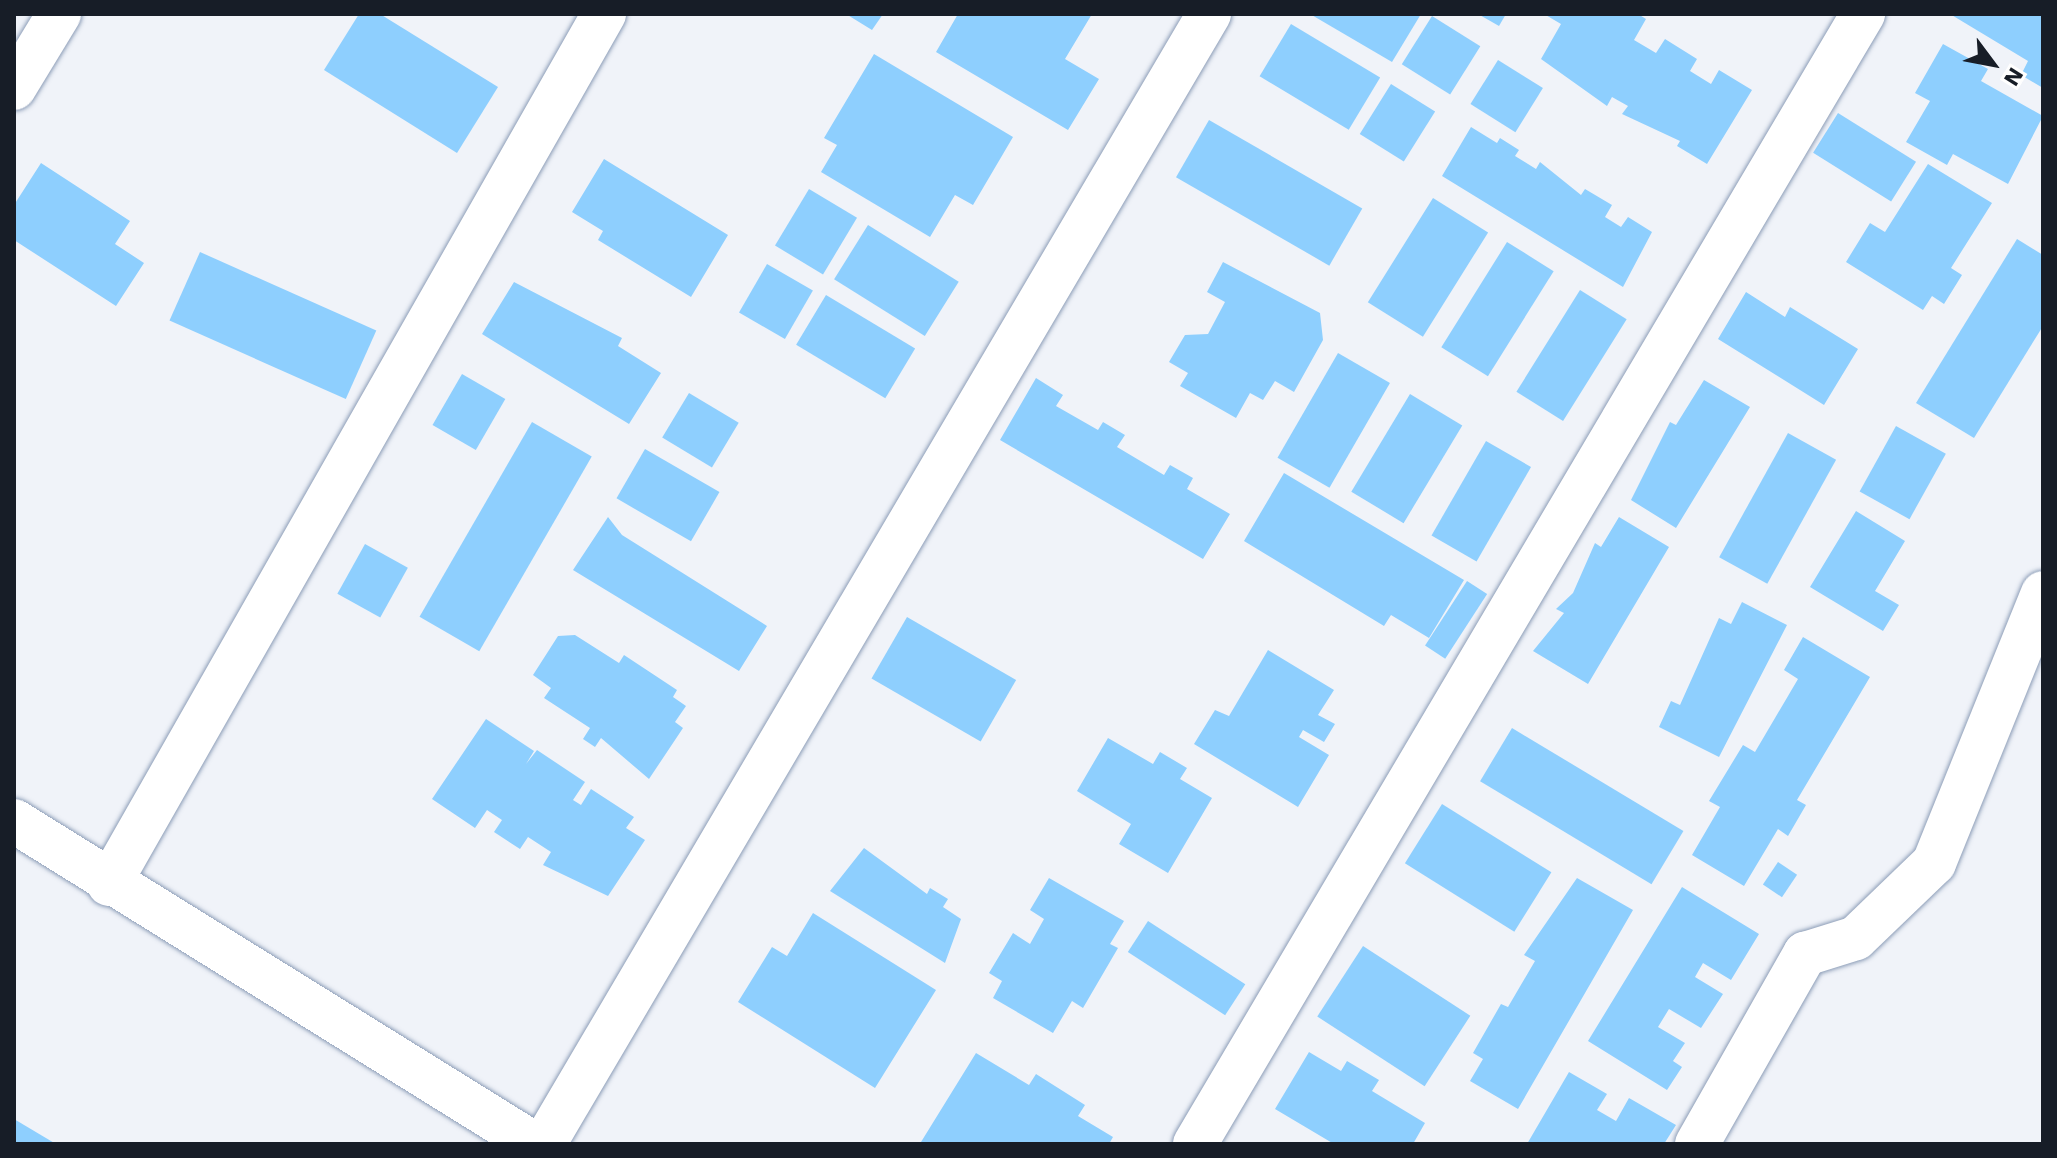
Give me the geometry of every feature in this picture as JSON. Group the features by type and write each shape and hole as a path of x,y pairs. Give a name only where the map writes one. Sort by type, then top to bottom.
{"street":[{"path":"14,88 59,14"},
{"path":"109,884 604,14"},
{"path":"544,1144 1209,14"},
{"path":"1195,1144 1863,14"},
{"path":"1697,1144 1805,954 1856,938 1934,863 2043,593"},
{"path":"14,821 109,884 534,1144"}],"building":[{"path":"359,14 380,14 498,87 457,153 324,70"},
{"path":"846,14 883,14 872,30"},
{"path":"958,14 1092,14 1065,59 1099,79 1068,130 936,52"},
{"path":"1310,14 1421,14 1392,62"},
{"path":"1478,14 1506,14 1499,26"},
{"path":"1544,14 1638,14 1646,19 1634,40 1656,53 1665,39 1697,59 1690,71 1711,84 1719,70 1752,90 1707,164 1677,146 1680,141 1622,114 1628,106 1612,97 1607,106 1541,59 1561,24"},
{"path":"1950,14 2043,14 2043,88 2021,75 2028,61"},
{"path":"1432,16 1480,46 1450,95 1402,64"},
{"path":"1291,24 1380,78 1349,130 1260,76"},
{"path":"1943,44 1988,69 1981,81 2043,116 2008,184 1953,154 1947,165 1906,142 1930,101 1915,93"},
{"path":"874,54 1013,137 973,205 955,195 930,237 821,172 837,145 824,138"},
{"path":"1498,60 1543,88 1515,132 1470,104"},
{"path":"1391,84 1435,112 1404,162 1360,134"},
{"path":"1838,113 1916,162 1891,202 1813,153"},
{"path":"1209,120 1362,208 1329,266 1176,177"},
{"path":"1471,127 1497,143 1500,138 1519,150 1515,156 1536,169 1540,162 1581,195 1585,189 1612,205 1605,217 1621,227 1628,217 1652,232 1623,287 1442,176"},
{"path":"604,159 728,235 691,297 598,240 603,231 572,212"},
{"path":"41,163 130,221 115,244 144,263 116,306 14,240 14,205"},
{"path":"1928,164 1992,203 1951,268 1962,275 1944,304 1932,296 1923,310 1846,262 1870,223 1885,232"},
{"path":"809,189 857,218 823,274 775,246"},
{"path":"1433,198 1488,232 1423,337 1368,302"},
{"path":"868,225 959,282 925,336 834,279"},
{"path":"2017,239 2043,255 2043,326 1974,438 1916,403"},
{"path":"1507,242 1554,271 1488,376 1441,347"},
{"path":"200,252 376,331 346,399 169,321"},
{"path":"1223,262 1320,313 1323,340 1294,392 1275,381 1263,400 1250,393 1236,418 1180,386 1188,373 1169,362 1185,335 1208,334 1225,302 1207,292"},
{"path":"767,264 813,291 785,339 739,312"},
{"path":"514,282 622,338 618,346 661,373 629,424 482,334"},
{"path":"1580,290 1627,319 1563,421 1516,392"},
{"path":"1746,292 1785,317 1790,307 1858,349 1824,405 1718,339"},
{"path":"826,295 915,349 885,398 796,345"},
{"path":"1338,353 1390,383 1329,488 1278,458"},
{"path":"462,374 505,399 476,450 432,425"},
{"path":"1036,378 1063,395 1056,406 1098,430 1103,422 1125,435 1117,447 1164,475 1170,465 1193,478 1187,489 1230,514 1203,559 1000,440"},
{"path":"1704,380 1750,407 1676,528 1631,500 1670,422 1676,425"},
{"path":"689,393 739,423 712,467 662,438"},
{"path":"1410,394 1462,425 1404,523 1351,492"},
{"path":"532,422 592,456 479,651 420,617"},
{"path":"1896,426 1946,454 1909,519 1860,492"},
{"path":"1788,433 1836,460 1767,584 1719,557"},
{"path":"1486,441 1531,467 1477,561 1432,535"},
{"path":"645,449 719,492 691,541 616,498"},
{"path":"1284,473 1464,580 1429,638 1391,615 1384,626 1244,541"},
{"path":"1856,511 1905,541 1875,591 1899,605 1883,631 1810,587"},
{"path":"608,517 622,535 767,626 739,671 573,570"},
{"path":"1619,517 1669,547 1588,684 1533,651 1564,613 1556,609 1573,593 1595,543 1601,547"},
{"path":"365,544 408,568 380,618 337,594"},
{"path":"1467,581 1487,594 1445,659 1425,646"},
{"path":"1742,602 1787,625 1719,757 1659,727 1671,701 1680,705 1719,618 1731,624"},
{"path":"907,617 1016,680 981,741 872,678"},
{"path":"575,635 619,663 624,655 677,690 673,697 686,706 675,722 683,728 649,779 601,738 595,747 583,739 590,728 544,698 551,688 533,675 558,636"},
{"path":"1803,637 1870,677 1797,800 1806,805 1788,836 1778,829 1744,886 1692,855 1720,807 1709,801 1743,745 1755,752 1798,679 1784,670"},
{"path":"1268,650 1334,690 1318,715 1335,724 1324,742 1303,730 1299,737 1329,755 1298,807 1194,744 1215,710 1229,716"},
{"path":"486,719 534,751 526,764 537,750 585,782 573,800 581,805 591,789 634,817 626,828 645,840 608,896 543,865 551,852 528,837 520,849 494,832 502,820 487,810 475,828 432,799"},
{"path":"1512,728 1683,831 1652,884 1480,781"},
{"path":"1108,738 1153,764 1160,752 1187,768 1180,779 1212,798 1168,873 1119,844 1131,824 1077,791"},
{"path":"1442,804 1551,872 1514,932 1405,863"},
{"path":"864,848 927,894 930,888 948,899 943,907 961,919 945,963 830,891"},
{"path":"1778,862 1797,875 1782,897 1763,884"},
{"path":"1049,878 1124,921 1110,944 1118,948 1083,1008 1072,1001 1053,1033 993,998 1002,981 989,973 1013,933 1030,944 1044,919 1030,910"},
{"path":"1577,878 1633,910 1518,1109 1470,1081 1483,1059 1473,1053 1501,1004 1508,1007 1535,961 1524,955"},
{"path":"1682,887 1759,934 1731,980 1703,963 1695,977 1723,994 1701,1028 1669,1009 1658,1027 1685,1043 1673,1061 1682,1067 1667,1090 1588,1041"},
{"path":"813,913 936,990 875,1088 738,1002 772,947 787,956"},
{"path":"1148,921 1245,984 1225,1015 1128,952"},
{"path":"1363,946 1470,1016 1425,1086 1317,1016"},
{"path":"1309,1052 1341,1071 1347,1061 1379,1080 1372,1091 1425,1123 1413,1144 1334,1144 1275,1109"},
{"path":"976,1053 1029,1085 1036,1074 1085,1105 1078,1116 1113,1137 1109,1144 921,1142"},
{"path":"1569,1072 1607,1094 1597,1110 1616,1121 1629,1098 1676,1125 1664,1144 1527,1144"},
{"path":"14,1119 56,1144 14,1144"}]}
